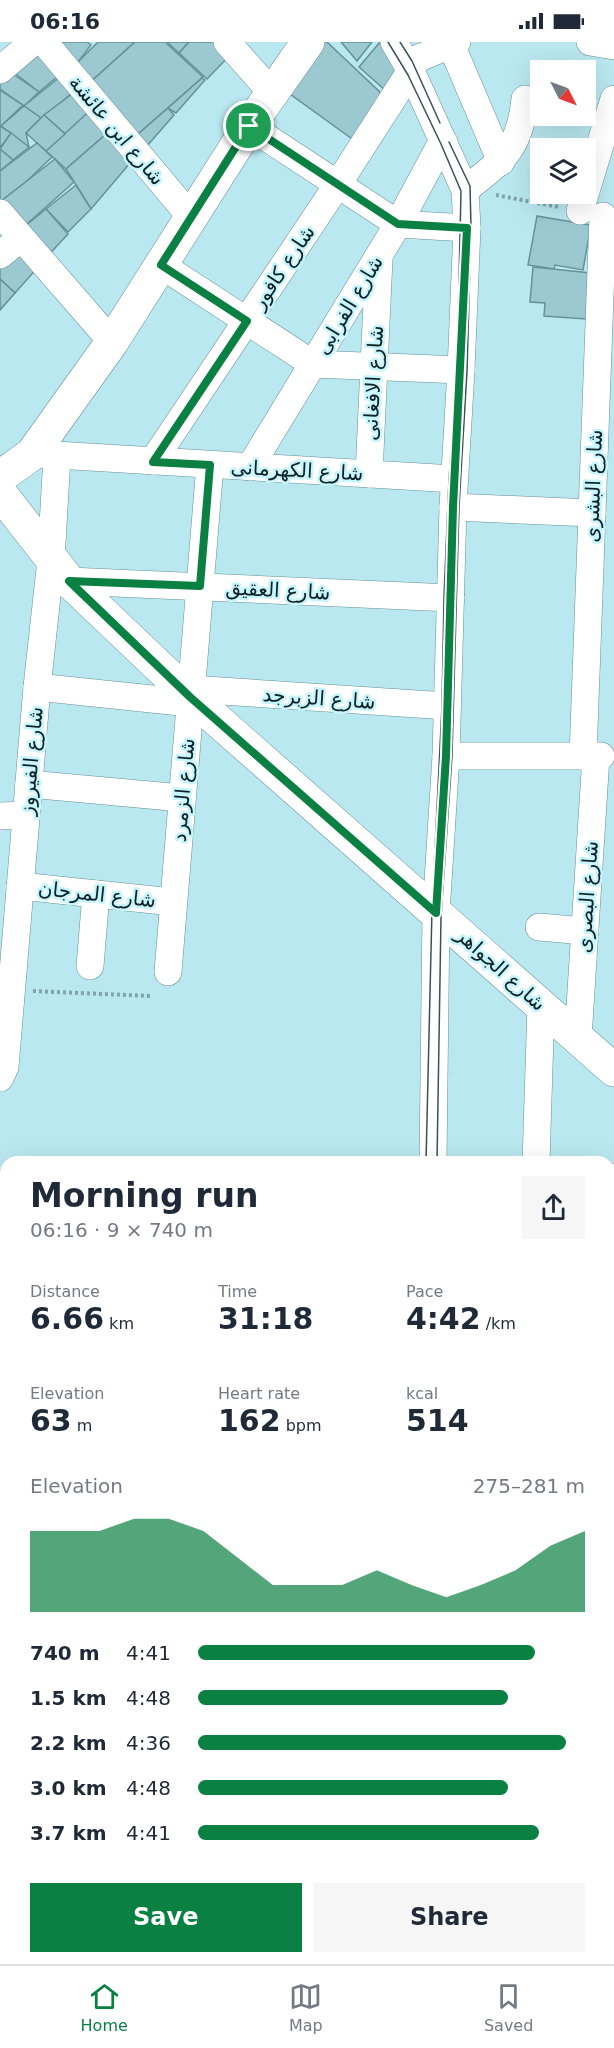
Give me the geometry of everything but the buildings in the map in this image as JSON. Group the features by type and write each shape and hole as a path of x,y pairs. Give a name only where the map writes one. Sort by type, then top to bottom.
{"main road":[{"path":"16,469 112,342 249,126 308,42"},
{"name":"شارع الجواهر","path":"16,469 60,570 190,696 614,1070"}],"street":[{"path":"0,70 33,42"},
{"name":"شارع ابن عائشة","path":"44,42 191,217"},
{"path":"227,42 272,93"},
{"path":"590,42 614,46"},
{"path":"433,1156 436,913 446,756 454,479 467,228 465,190 404,59 453,43 501,162"},
{"name":"شارع كافور","path":"153,462 408,75 404,59"},
{"path":"465,190 501,162 514,143 523,122 525,99"},
{"name":"شارع البشرى","path":"598,756 603,542 592,513 604,486 591,213 614,99"},
{"path":"249,126 398,224 467,228"},
{"name":"شارع الفرابى","path":"250,467 398,224 444,142"},
{"path":"0,213 112,342"},
{"path":"0,255 21,238"},
{"name":"شارع الافغانى","path":"369,474 379,255"},
{"path":"161,265 313,364 461,370"},
{"name":"شارع الكهرمانى","path":"16,469 153,462 454,479"},
{"name":"شارع الزمرد","path":"168,972 210,465"},
{"name":"شارع الفيروز","path":"2,1072 20,886 13,815 29,784 37,687 60,570 16,469"},
{"path":"453,507 592,513"},
{"name":"شارع العقيق","path":"60,570 200,586 451,598"},
{"name":"شارع الزبرجد","path":"37,687 190,696 447,706"},
{"path":"446,756 598,756"},
{"name":"شارع البصرى","path":"578,1038 598,756"},
{"path":"29,784 182,798"},
{"name":"شارع المرجان","path":"20,886 173,902"},
{"path":"90,966 96,894"},
{"path":"539,927 585,931"},
{"path":"536,1156 541,1005"}],"path":[{"path":"465,190 591,213"},
{"path":"11,990 152,996"}],"tram line":[{"path":"388,42 408,75 461,191 457,370 449,479 442,706 432,909 426,1156"},
{"path":"400,42 412,61 440,123"},
{"path":"437,1156 441,917 452,756 459,507 467,371 471,227 470,186 449,142"}],"route":[{"path":"249,126 398,224 467,228 453,507 446,756 436,913 190,697 69,581 200,586 210,465 153,462 247,321 161,265 249,126"}]}
